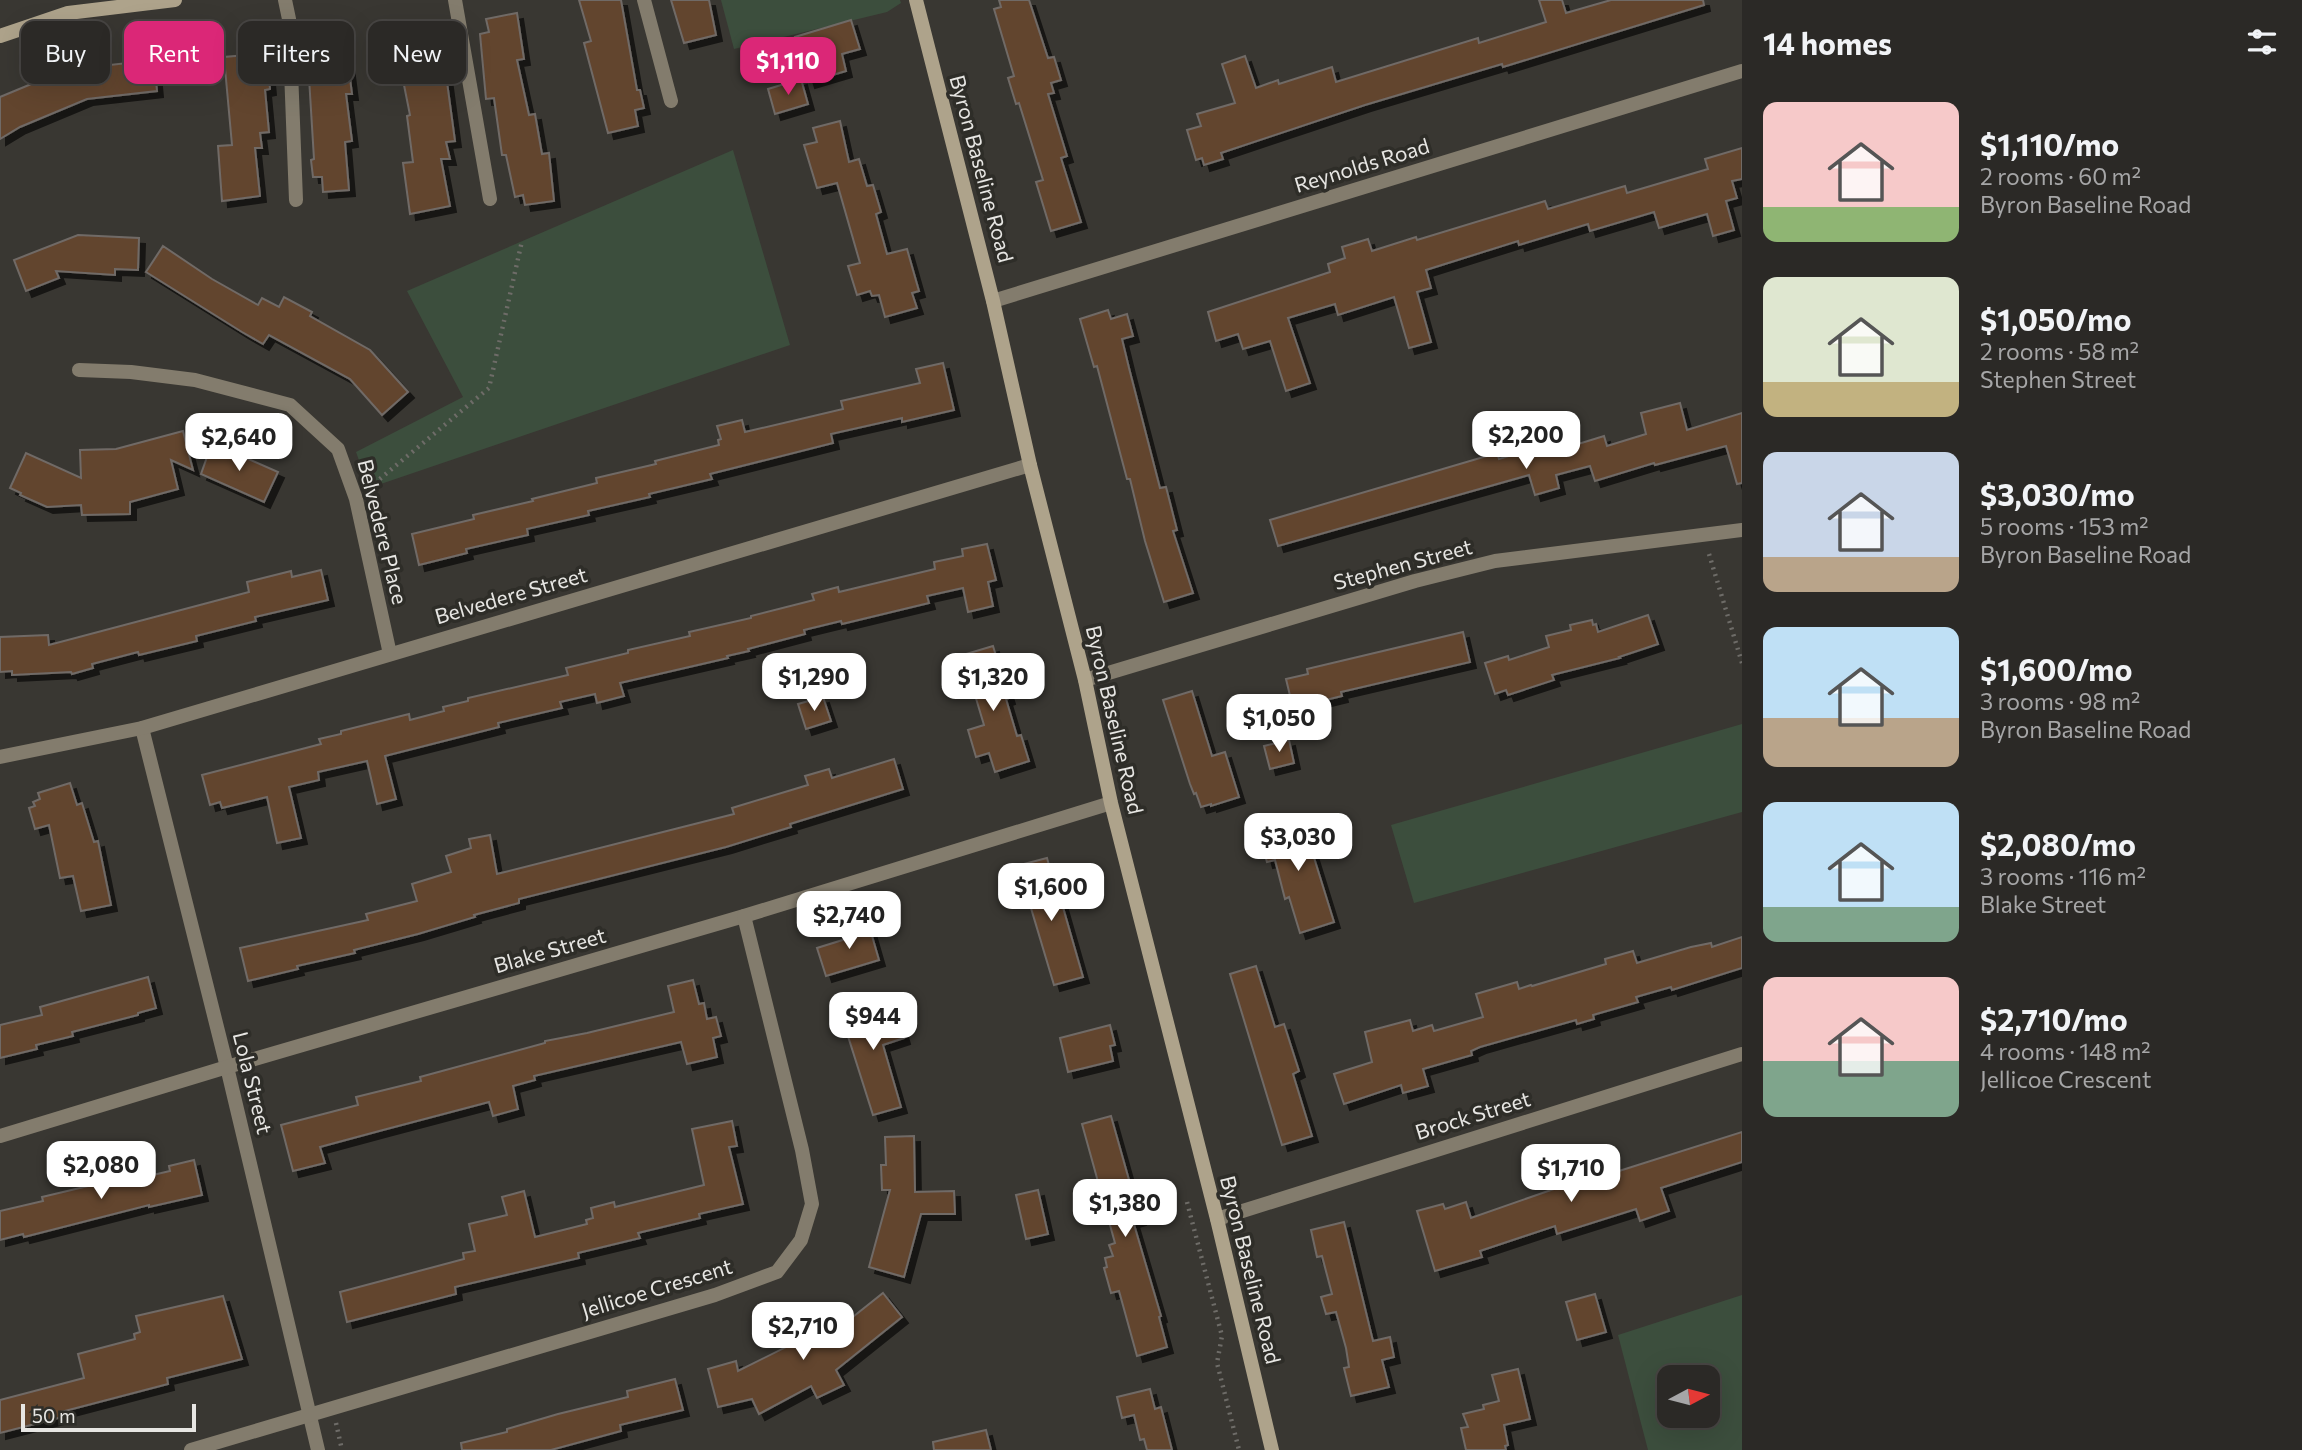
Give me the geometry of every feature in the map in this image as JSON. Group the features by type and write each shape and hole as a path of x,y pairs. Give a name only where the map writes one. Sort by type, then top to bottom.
{"main road":[{"path":"0,36 68,13 175,0"},
{"name":"Byron Baseline Road","path":"916,0 993,300 1030,465 1085,680 1111,803 1217,1219 1272,1450"}],"street":[{"path":"285,0 289,19 296,200"},
{"path":"455,0 490,199"},
{"path":"644,0 671,101"},
{"name":"Reynolds Road","path":"993,300 1742,71"},
{"name":"Belvedere Place","path":"79,370 131,372 195,380 290,405 338,449 356,499 390,654"},
{"name":"Belvedere Street","path":"0,757 142,727 1030,465"},
{"name":"Stephen Street","path":"1085,680 1415,581 1495,561 1742,530"},
{"name":"Lola Street","path":"142,727 227,1067 318,1450"},
{"name":"Blake Street","path":"0,1136 744,916 1111,803"},
{"name":"Jellicoe Crescent","path":"191,1450 715,1295 777,1272 801,1240 812,1204 802,1150 744,916"},
{"name":"Brock Street","path":"1217,1219 1742,1054"}],"path":[{"path":"369,488 489,388 522,241"},
{"path":"1709,554 1742,663"},
{"path":"1187,1202 1222,1336 1217,1363 1239,1450"}],"green space":[{"path":"721,0 900,0 901,3 887,12 734,49"},
{"path":"733,150 790,345 369,488 356,452 463,397 407,291"},
{"path":"1742,724 1742,812 1414,903 1391,825"},
{"path":"1742,1295 1742,1450 1648,1450 1618,1335"}],"building":[{"path":"579,0 621,0 637,90 640,90 644,108 635,110 638,126 608,133 584,43 591,41"},
{"path":"671,0 709,0 716,35 684,43"},
{"path":"999,0 1029,0 1048,58 1054,57 1061,80 1051,83 1054,93 1048,94 1067,156 1061,158 1081,222 1051,231 1036,182 1043,180 1019,103 1016,104 1008,78 1014,76 994,9 1001,7"},
{"path":"1539,0 1562,0 1566,13 1611,0 1703,0 1704,5 1503,67 1502,64 1365,105 1221,153 1223,159 1204,165 1202,158 1196,160 1187,130 1201,126 1197,114 1235,103 1222,64 1245,56 1256,88 1278,80 1279,84 1332,67 1336,82 1478,38 1479,43 1546,22"},
{"path":"517,13 524,59 517,60 529,115 535,114 542,154 549,153 554,201 525,205 523,195 515,197 506,155 502,155 494,98 486,99 480,34 489,32 486,19"},
{"path":"851,20 860,49 842,54 846,71 809,82 795,37"},
{"path":"238,56 238,84 270,84 270,89 265,90 269,132 260,133 262,148 255,148 260,196 222,201 218,146 232,145 224,57"},
{"path":"124,63 124,84 156,84 157,91 87,99 20,127 0,139 0,97 31,84 110,84 110,65"},
{"path":"801,79 808,104 775,114 768,89"},
{"path":"309,84 351,84 352,94 346,94 352,141 345,142 349,190 323,192 322,177 313,177 311,160 314,159"},
{"path":"447,84 455,141 446,142 450,159 441,159 450,206 410,214 403,163 413,162 407,116 410,115 404,85"},
{"path":"840,121 849,162 859,159 867,186 873,185 881,212 876,214 887,254 907,249 919,291 912,293 917,308 885,317 879,295 872,296 870,291 857,295 848,266 860,263 837,183 817,188 804,145 817,142 813,128"},
{"path":"1742,148 1742,179 1732,181 1737,198 1726,201 1734,230 1713,236 1707,214 1659,228 1654,212 1590,231 1588,224 1519,245 1518,241 1426,270 1431,288 1417,292 1431,342 1409,348 1394,297 1338,315 1335,304 1288,318 1310,383 1286,391 1270,341 1243,349 1238,334 1216,341 1208,312 1330,272 1328,264 1345,258 1342,247 1368,239 1372,251 1545,201 1548,209 1625,186 1627,193 1708,169 1705,159"},
{"path":"78,235 139,238 138,270 115,269 115,275 56,271 59,278 26,291 14,260"},
{"path":"163,246 212,279 258,305 262,298 279,307 284,297 312,312 310,316 370,350 408,392 382,415 350,379 269,335 263,344 242,332 146,272"},
{"path":"1108,310 1111,319 1127,314 1133,336 1122,339 1160,488 1166,487 1177,530 1173,531 1193,593 1164,602 1097,366 1094,367 1080,319"},
{"path":"943,363 954,410 902,422 902,418 831,434 833,443 710,474 712,479 588,511 589,515 527,529 528,535 466,549 467,553 419,565 412,534 474,519 473,515 597,483 596,478 719,445 718,440 721,439 717,426 742,420 745,432 843,409 841,401 920,383 916,369"},
{"path":"1680,403 1687,430 1742,413 1742,483 1737,484 1726,446 1655,465 1654,463 1595,481 1590,466 1556,475 1559,488 1535,495 1529,475 1278,546 1270,520 1497,453 1499,459 1541,446 1536,430 1555,425 1562,449 1604,436 1607,446 1646,434 1641,413"},
{"path":"183,431 193,470 171,460 178,489 130,502 130,514 82,515 81,505 47,507 10,488 26,453 81,478 80,450 116,449"},
{"path":"212,443 278,472 264,502 201,474"},
{"path":"987,544 996,580 988,582 993,606 968,612 963,588 927,596 929,603 842,624 841,621 804,630 805,634 748,649 749,651 727,656 728,658 620,683 624,696 597,703 595,694 560,702 562,708 498,723 499,727 385,756 396,799 377,804 367,761 318,772 319,780 289,787 301,838 277,843 267,797 222,808 220,802 210,805 202,775 321,744 319,739 341,734 341,731 409,714 410,720 444,711 443,707 468,701 468,698 568,675 566,668 690,636 689,632 814,600 812,594 838,587 839,592 935,569 934,562 963,556 962,549"},
{"path":"321,570 328,600 255,617 256,621 196,636 197,641 92,664 93,668 72,674 12,675 12,671 0,672 0,637 48,635 49,645 249,592 247,582 291,571 292,577"},
{"path":"1648,615 1658,644 1620,658 1552,675 1554,680 1508,695 1506,690 1495,694 1485,663 1508,656 1509,660 1549,647 1546,636 1571,630 1570,625 1592,620 1598,632"},
{"path":"1463,632 1470,662 1341,692 1342,696 1293,708 1286,679 1308,674 1307,669"},
{"path":"993,646 1017,736 1021,735 1029,761 995,772 989,753 976,757 968,730 984,725 963,655"},
{"path":"1192,691 1212,756 1225,752 1239,797 1211,806 1201,807 1196,793 1194,794 1163,700"},
{"path":"823,697 831,721 806,729 798,704"},
{"path":"1289,740 1294,763 1270,769 1264,746"},
{"path":"894,759 903,789 726,847 519,899 519,903 474,915 475,917 248,981 240,948 368,920 366,914 417,901 412,884 451,872 446,856 471,848 469,839 490,835 497,874 734,814 732,808 808,785 805,776 829,769 832,778"},
{"path":"70,783 77,805 82,803 94,842 98,841 111,905 81,911 73,876 60,878 49,825 35,829 29,808 35,806 33,802 40,799 38,793"},
{"path":"1302,819 1334,922 1300,933 1289,897 1285,899 1275,860 1267,862 1258,831"},
{"path":"1047,858 1083,977 1054,985 1022,878 1027,876 1024,864"},
{"path":"868,922 879,960 826,976 817,948 849,938 846,929"},
{"path":"1742,937 1742,968 1672,990 1671,987 1636,997 1638,1002 1593,1015 1594,1019 1577,1024 1576,1020 1480,1047 1471,1051 1472,1055 1423,1069 1428,1086 1403,1093 1401,1085 1344,1104 1334,1074 1372,1062 1365,1032 1410,1020 1413,1031 1432,1025 1434,1031 1483,1017 1476,994 1517,982 1519,989 1532,986 1606,964 1605,959 1633,951 1637,963 1691,947 1711,943 1712,947"},
{"path":"1256,966 1275,1027 1284,1024 1299,1071 1293,1074 1312,1136 1282,1145 1230,974"},
{"path":"148,977 156,1008 72,1032 73,1036 36,1045 37,1049 0,1058 0,1025 42,1015 40,1007"},
{"path":"693,980 699,1004 704,1003 707,1019 716,1017 721,1036 713,1038 717,1057 687,1064 681,1042 534,1076 535,1080 513,1086 518,1109 493,1116 489,1102 320,1147 325,1163 293,1171 281,1125 358,1105 356,1097 421,1081 420,1077 545,1041 674,1012 668,986"},
{"path":"866,1001 871,1018 896,1010 904,1038 883,1045 901,1107 873,1115 846,1030 841,1031 835,1010"},
{"path":"1110,1025 1115,1045 1110,1046 1113,1061 1068,1072 1060,1038"},
{"path":"1111,1116 1140,1219 1133,1221 1161,1316 1159,1317 1167,1347 1137,1356 1119,1291 1111,1293 1104,1268 1107,1267 1105,1258 1113,1256 1109,1245 1115,1243 1082,1124"},
{"path":"732,1121 737,1146 729,1147 743,1204 638,1233 640,1238 578,1253 579,1258 455,1287 456,1294 347,1322 340,1292 464,1259 463,1253 475,1251 469,1224 507,1215 502,1197 524,1191 535,1237 587,1224 586,1220 593,1218 591,1208 614,1202 615,1207 704,1185 692,1129"},
{"path":"1742,1132 1742,1162 1661,1188 1669,1211 1640,1221 1636,1209 1557,1234 1555,1226 1480,1251 1482,1257 1435,1271 1417,1211 1443,1204 1445,1209 1466,1202 1471,1218 1591,1176 1592,1179"},
{"path":"914,1136 915,1192 954,1191 955,1214 921,1214 904,1277 869,1267 890,1190 882,1190 881,1165 886,1165 885,1137"},
{"path":"194,1160 202,1195 149,1205 24,1237 23,1234 0,1240 0,1211 43,1201 42,1197 126,1177 127,1181 170,1171 169,1166"},
{"path":"1038,1190 1048,1234 1026,1239 1016,1195"},
{"path":"1344,1222 1373,1341 1390,1337 1394,1357 1382,1360 1389,1387 1351,1396 1344,1368 1349,1367 1346,1348 1336,1312 1326,1314 1321,1297 1332,1294 1322,1256 1317,1257 1311,1230"},
{"path":"883,1293 902,1317 836,1370 844,1385 817,1398 811,1386 759,1414 752,1399 718,1407 708,1369 736,1361 738,1371 814,1333 819,1344"},
{"path":"1595,1294 1606,1332 1577,1340 1566,1302"},
{"path":"223,1296 242,1359 167,1378 168,1384 61,1412 62,1417 0,1433 0,1400 84,1378 78,1354 135,1339 134,1334 140,1332 136,1316"},
{"path":"1518,1369 1530,1419 1504,1425 1508,1445 1505,1446 1506,1450 1466,1450 1461,1428 1468,1427 1463,1414 1484,1409 1483,1405 1499,1401 1492,1375"},
{"path":"675,1379 683,1410 620,1425 621,1431 551,1450 462,1450 461,1443 507,1432 507,1429 558,1414 628,1397 627,1391"},
{"path":"1150,1389 1155,1409 1161,1407 1172,1450 1147,1450 1144,1439 1140,1440 1134,1415 1122,1418 1117,1397"},
{"path":"986,1430 991,1450 934,1450 933,1442"}]}
